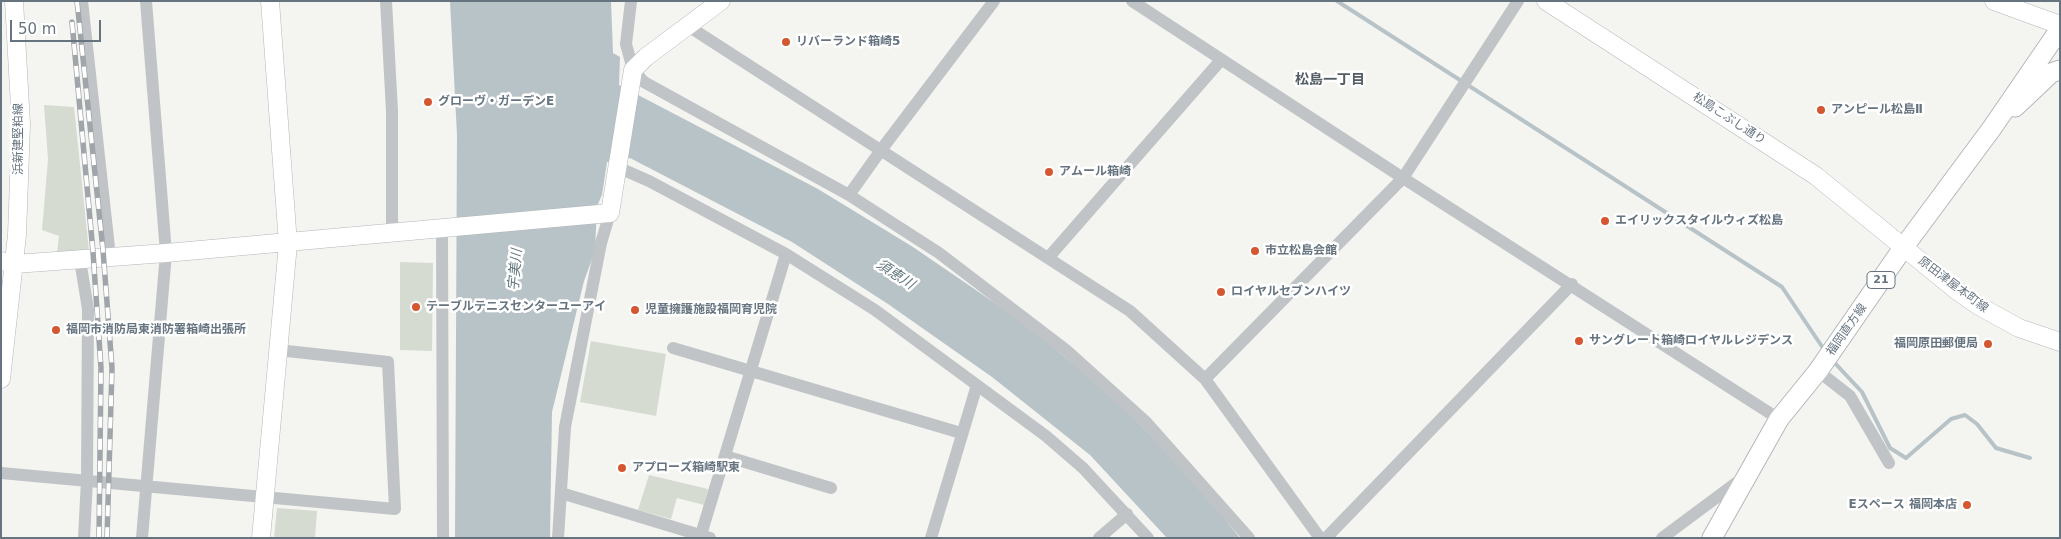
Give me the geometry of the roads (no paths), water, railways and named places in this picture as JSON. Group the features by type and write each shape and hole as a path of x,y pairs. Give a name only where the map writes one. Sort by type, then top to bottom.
{"main road":[{"name":"福岡直方線","path":"1712,538 1779,419 1818,371 1903,248 1992,128 2060,29"},
{"path":"1992,128 2051,74 2060,70"}],"street":[{"name":"浜新建堅粕線","path":"1,379 8,262 21,124 14,1"},
{"path":"82,1 110,257"},
{"path":"142,538 166,253 146,1"},
{"path":"261,538 288,244 270,1"},
{"path":"386,1 392,111 392,234"},
{"path":"558,538 565,427 605,214 618,163 631,77 626,44 632,1"},
{"path":"631,77 646,57 721,1"},
{"path":"849,195 994,1"},
{"path":"1132,1 1403,178 1572,284 1779,419"},
{"path":"1205,379 1403,178 1518,1"},
{"name":"松島こぶし通り","path":"1546,1 1816,176 1903,248"},
{"path":"1994,1 2060,25"},
{"path":"688,26 1130,310 1205,379 1320,538"},
{"path":"1048,258 1221,60"},
{"path":"631,77 644,82 849,195 939,253 1066,350 1146,422 1249,538"},
{"path":"618,163 786,254 875,310 1046,436 1083,468 1148,538"},
{"path":"8,262 80,260 288,244 605,214"},
{"path":"443,538 447,228"},
{"name":"原田津屋本町線","path":"1903,248 1956,290 1991,314 2031,333 2060,342"},
{"path":"560,493 704,537 724,456 786,254"},
{"path":"80,260 88,309 87,480 84,538"},
{"path":"1326,538 1572,284"},
{"path":"673,348 961,434"},
{"path":"1,473 395,509 388,362 287,351 277,353"},
{"path":"1818,371 1850,396 1889,463"},
{"path":"932,538 961,434 977,385"},
{"path":"724,456 831,488"},
{"path":"1662,538 1748,474"},
{"path":"1099,538 1127,514"}],"water":[{"path":"450,1 611,1 613,53 620,57 619,85 818,189 913,247 1027,325 1122,405 1202,491 1240,538 1167,538 1090,455 992,377 888,304 792,242 630,158 607,162 602,195 597,206 595,251 584,281 552,412 550,538 455,538 457,135"}],"waterway":[{"path":"1337,1 1782,287 1825,351"},
{"path":"1832,360 1862,392 1890,448 1906,458 1951,419 1965,415 1977,424 1996,448 2030,458"}],"railway":[{"path":"77,1 103,250 112,368 107,538"},
{"path":"72,22 93,252 101,368 99,538"}],"place":[{"name":"リバーランド箱崎5","path":"786,42"},
{"name":"グローヴ・ガーデンE","path":"428,102"},
{"name":"アンピール松島Ⅱ","path":"1821,110"},
{"name":"アムール箱崎","path":"1049,172"},
{"name":"エイリックスタイルウィズ松島","path":"1605,221"},
{"name":"市立松島会館","path":"1255,251"},
{"name":"ロイヤルセブンハイツ","path":"1221,292"},
{"name":"テーブルテニスセンターユーアイ","path":"416,307"},
{"name":"児童擁護施設福岡育児院","path":"635,310"},
{"name":"福岡市消防局東消防署箱崎出張所","path":"56,330"},
{"name":"サングレート箱崎ロイヤルレジデンス","path":"1579,341"},
{"name":"福岡原田郵便局","path":"1988,344"},
{"name":"アプローズ箱崎駅東","path":"622,468"},
{"name":"Eスペース 福岡本店","path":"1967,505"}],"district":[{"name":"松島一丁目","path":"1330,80"}],"water label":[{"name":"宇美川","path":"516,270"},
{"name":"須恵川","path":"895,275"}]}
